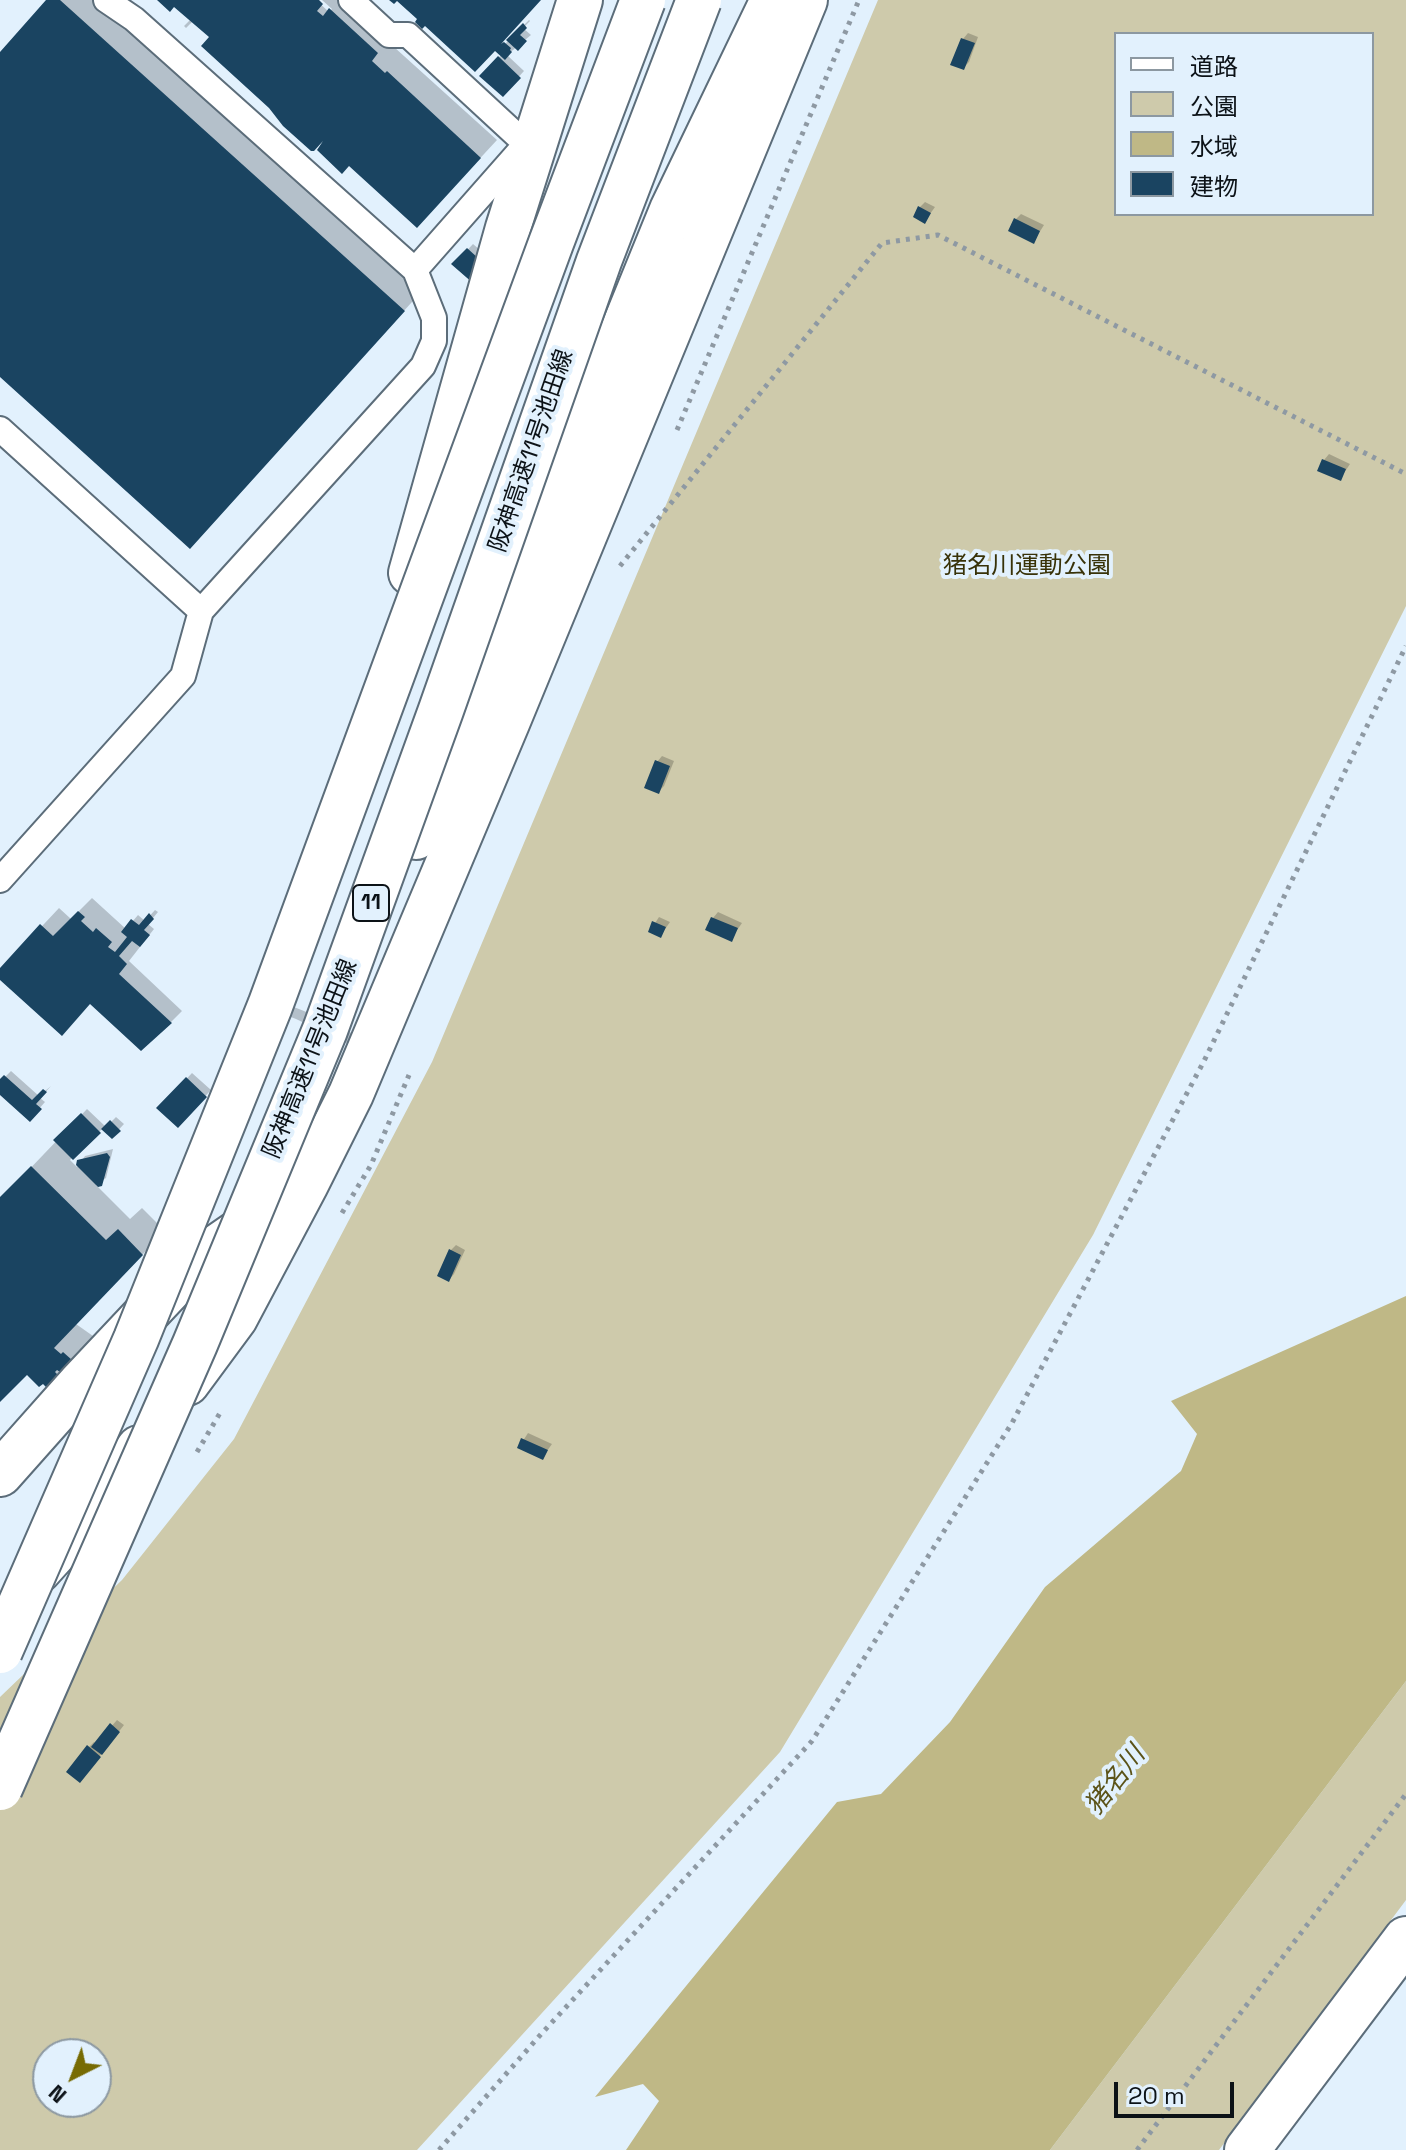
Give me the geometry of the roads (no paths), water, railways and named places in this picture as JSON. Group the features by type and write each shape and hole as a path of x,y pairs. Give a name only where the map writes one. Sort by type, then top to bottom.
{"main road":[{"path":"350,790 508,228 580,0"},
{"name":"11","path":"0,1651 136,1339 270,1006 643,0"},
{"name":"阪神高速11号池田線","path":"0,1788 195,1344 325,1030 599,261 699,0"},
{"path":"325,1030 371,947 672,210 773,0"},
{"path":"0,1612 95,1508 235,1318 351,1094 805,0"},
{"path":"0,1474 194,1263 306,1184"},
{"path":"1247,2150 1406,1939"}],"lane":[{"path":"0,880 183,676 201,611 423,366 434,341 434,318 415,270 134,19 106,0"},
{"path":"351,0 389,35 408,35 526,144 415,270"},
{"path":"0,429 201,611"}],"water":[{"name":"猪名川","path":"1406,1296 1406,1681 1050,2150 626,2150 659,2101 643,2084 595,2097 837,1802 881,1794 950,1722 1045,1587 1181,1471 1197,1434 1171,1401"}],"park label":[{"name":"猪名川運動公園","path":"1027,566"}]}
